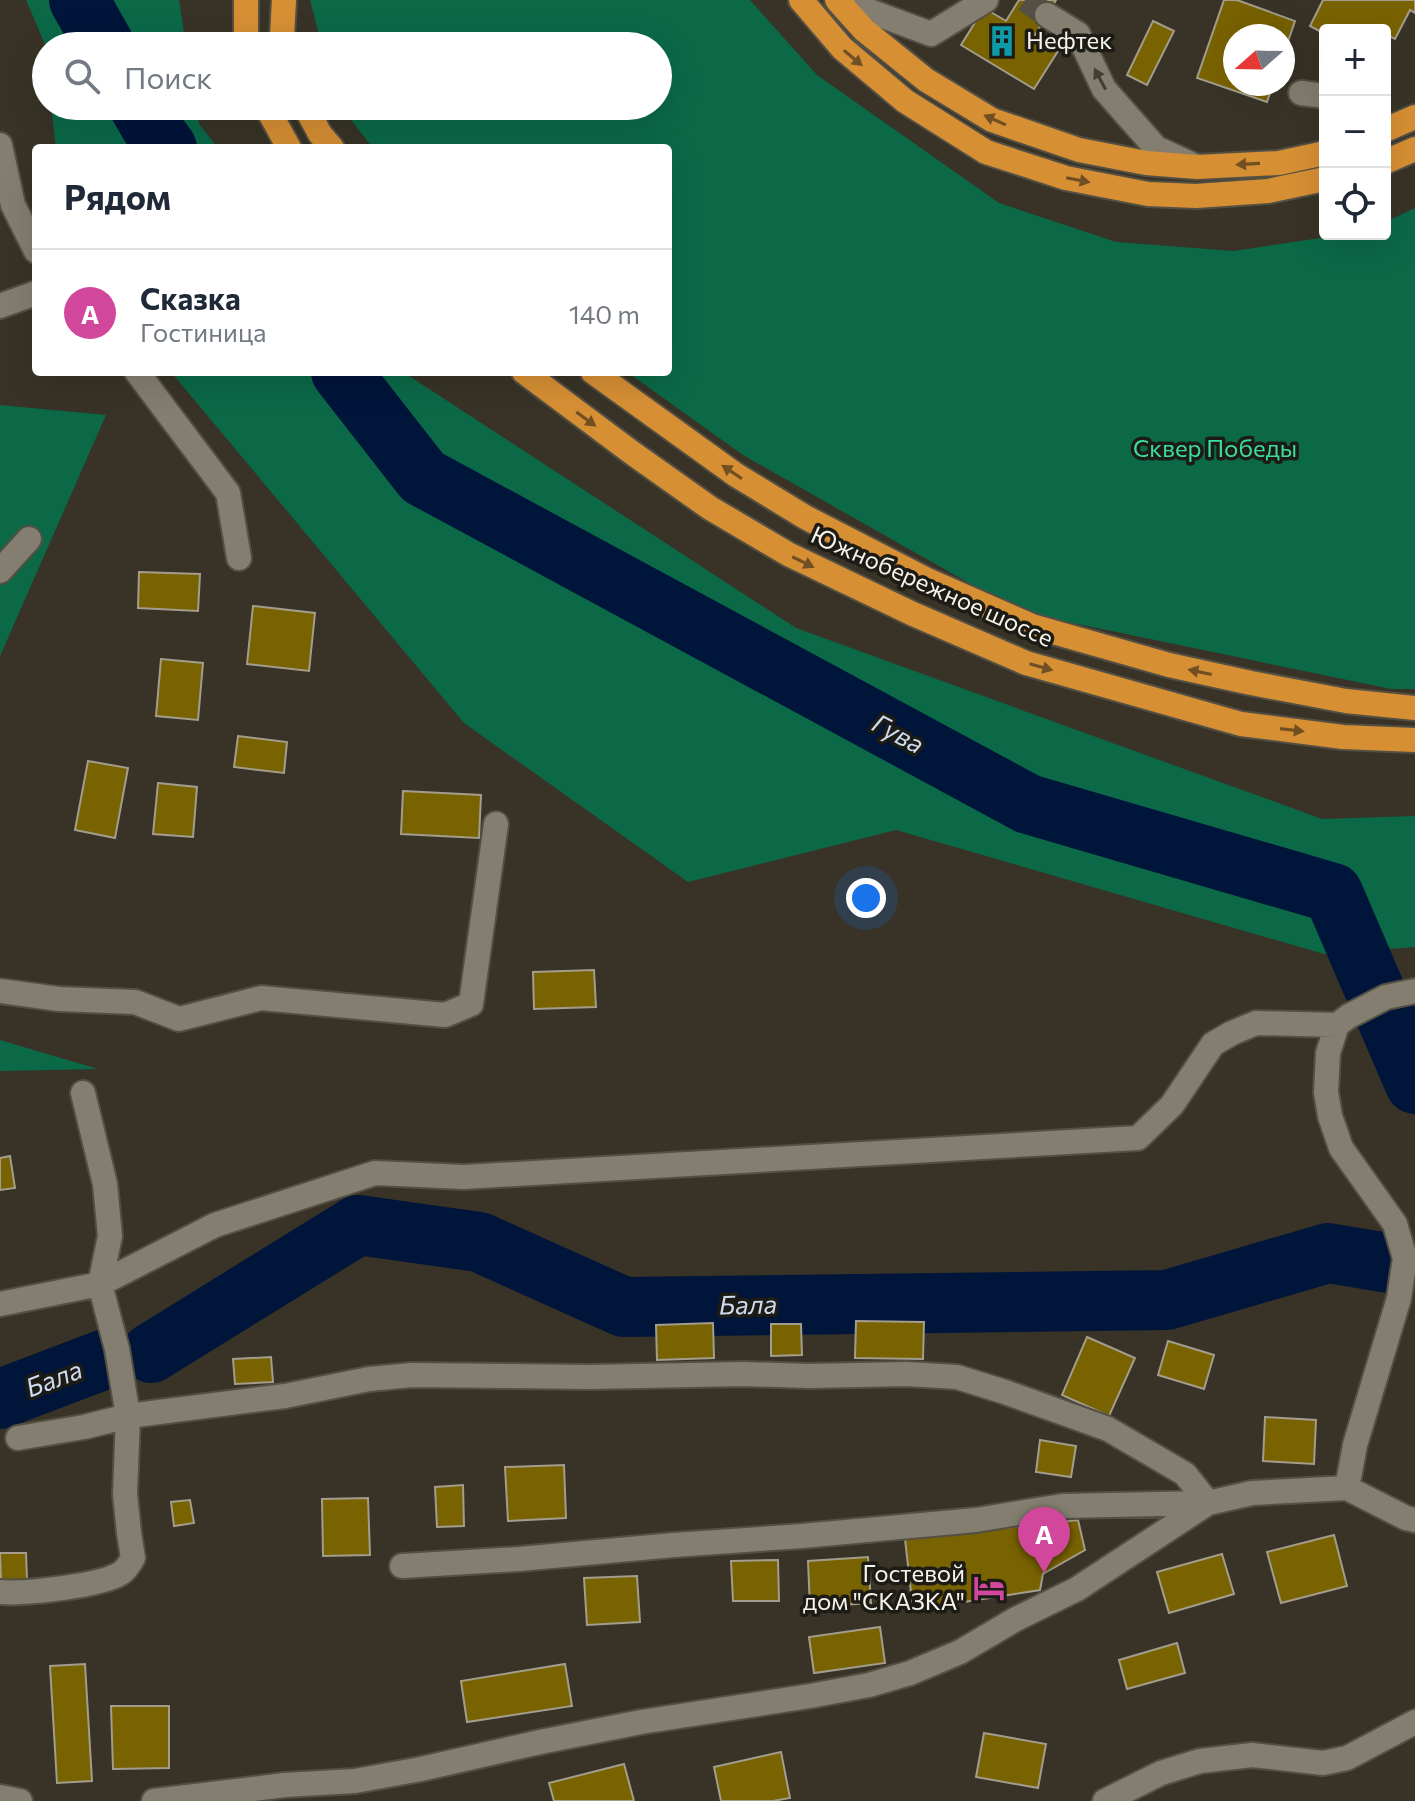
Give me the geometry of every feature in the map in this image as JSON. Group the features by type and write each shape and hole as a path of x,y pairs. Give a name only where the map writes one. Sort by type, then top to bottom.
{"highway":[{"path":"246,0 246,32"},
{"path":"282,32 284,0"},
{"path":"801,0 842,48 905,101 986,152 1066,178 1148,194 1196,196 1268,191 1319,180"},
{"path":"839,0 864,30 926,80 992,120 1079,150 1146,163 1197,167 1279,163 1319,154"},
{"path":"274,120 287,144"},
{"path":"312,120 329,144"},
{"path":"1391,159 1415,149"},
{"name":"Южнобережное шоссе","path":"529,376 710,508 788,554 913,614 1026,663 1241,724 1343,737 1415,740"},
{"name":"Южнобережное шоссе","path":"599,376 736,475 805,517 925,579 1032,626 1169,665 1251,683 1346,701 1415,708"}],"street":[{"path":"839,0 931,34 986,0"},
{"path":"1047,15 1078,34 1104,89 1156,148 1197,167"},
{"path":"0,145 13,205 32,243"},
{"path":"0,306 32,294"},
{"path":"140,376 228,493 239,558"},
{"path":"0,571 29,539"},
{"path":"0,991 59,999 135,1002 179,1019 261,998 445,1015 471,1004 496,824"},
{"path":"0,1304 100,1284 215,1225 375,1173 464,1177 1138,1138 1172,1105 1213,1044 1232,1033 1256,1023 1343,1021 1386,997 1415,991"},
{"path":"1343,1021 1328,1053 1326,1092 1330,1116 1341,1148 1395,1224 1405,1258 1399,1298 1355,1445 1347,1488"},
{"path":"0,1592 52,1589 96,1582 122,1573 133,1558 125,1494 128,1416 117,1349 100,1284 110,1236 105,1184 83,1093"},
{"path":"18,1438 128,1416 285,1396 369,1379 412,1375 907,1374 957,1377 1108,1429 1185,1474 1208,1503"},
{"path":"402,1566 802,1536 976,1520 1062,1506 1208,1503 1252,1493 1347,1488 1415,1520"},
{"path":"154,1801 285,1785 355,1781 641,1722 869,1685 910,1673 960,1652 1016,1619 1077,1589 1208,1503"},
{"path":"1105,1801 1161,1773 1200,1761 1252,1755 1323,1763 1347,1758 1415,1722"},
{"path":"0,1797 20,1801"}],"green space":[{"path":"26,0 179,0 184,32 40,32"},
{"name":"Сквер Победы","path":"310,0 750,0 817,75 999,203 1116,242 1234,251 1319,238 1391,240 1391,219 1415,208 1415,689 1391,689 1020,612 743,455 633,376 672,376 672,144 370,144 351,120 672,120 672,32 318,32"},
{"path":"53,120 198,120 215,144 56,144"},
{"path":"174,376 409,376 796,628 1322,819 1415,816 1415,947 1324,954 896,830 688,882 464,723"},
{"path":"0,405 106,415 0,656"},
{"path":"0,1040 98,1069 0,1071"}],"building":[{"name":"Нефтек","path":"1019,0 1056,0 1034,37 1058,51 1034,89 961,45 984,8 1006,21"},
{"path":"1224,0 1237,0 1295,21 1294,24 1223,24 1223,87 1197,78"},
{"path":"1323,0 1415,0 1415,13 1410,10 1395,39 1391,37 1391,24 1319,24 1319,31 1310,26"},
{"path":"1153,21 1174,31 1147,85 1127,75"},
{"path":"1250,96 1269,96 1267,102"},
{"path":"139,572 200,574 198,611 138,608"},
{"path":"253,606 315,613 309,671 247,664"},
{"path":"161,659 203,663 198,720 156,716"},
{"path":"238,736 287,742 284,773 234,767"},
{"path":"88,761 128,768 115,838 75,830"},
{"path":"158,783 197,787 193,837 153,834"},
{"path":"403,791 481,795 479,838 401,834"},
{"path":"594,970 596,1007 534,1009 533,972"},
{"path":"10,1156 15,1188 0,1190 0,1158"},
{"path":"856,1321 924,1322 923,1359 855,1358"},
{"path":"713,1323 714,1358 657,1360 656,1325"},
{"path":"771,1324 801,1324 802,1355 771,1356"},
{"path":"1087,1337 1135,1358 1109,1416 1062,1395"},
{"path":"1168,1341 1214,1355 1204,1389 1158,1375"},
{"path":"271,1357 273,1382 235,1384 233,1359"},
{"path":"1265,1417 1316,1420 1314,1464 1263,1461"},
{"path":"1040,1440 1076,1446 1071,1477 1036,1472"},
{"path":"564,1465 566,1518 508,1521 505,1467"},
{"path":"463,1485 464,1526 437,1527 435,1487"},
{"path":"368,1498 370,1555 323,1556 322,1499"},
{"path":"190,1500 194,1523 174,1526 171,1502"},
{"path":"1078,1520 1085,1550 1043,1574 1040,1590 913,1610 905,1539"},
{"path":"1334,1535 1347,1586 1281,1603 1267,1552"},
{"path":"0,1553 26,1553 27,1580 1,1581"},
{"path":"1222,1554 1234,1594 1169,1613 1157,1572"},
{"path":"868,1557 871,1603 810,1607 808,1561"},
{"path":"778,1560 779,1601 733,1601 731,1561"},
{"path":"637,1576 640,1622 587,1625 584,1578"},
{"path":"880,1627 885,1663 814,1673 809,1637"},
{"path":"1177,1643 1185,1673 1127,1689 1119,1660"},
{"path":"85,1664 92,1781 57,1783 50,1666"},
{"path":"565,1664 572,1706 467,1722 461,1681"},
{"path":"111,1706 169,1706 169,1768 113,1769"},
{"path":"984,1733 1046,1744 1038,1788 976,1777"},
{"path":"781,1752 790,1798 721,1801 714,1767"},
{"path":"624,1764 634,1801 554,1801 549,1783"}],"waterway":[{"name":"Гува","path":"79,0 97,32"},
{"name":"Гува","path":"147,120 164,144"},
{"name":"Гува","path":"344,376 423,477 1028,804 1333,893 1415,1084"},
{"name":"Бала","path":"151,1353 358,1225 479,1242 624,1307 1167,1300 1328,1253 1388,1263"},
{"name":"Бала","path":"0,1399 108,1358"}],"tunnel":[{"path":"1025,0 1047,15"}],"place":[{"name":"Нефтек","path":"1002,41"},
{"name":"Сказка","path":"1044,1573"},
{"name":"Гостевой дом \"СКАЗКА\"","path":"989,1588"}]}
